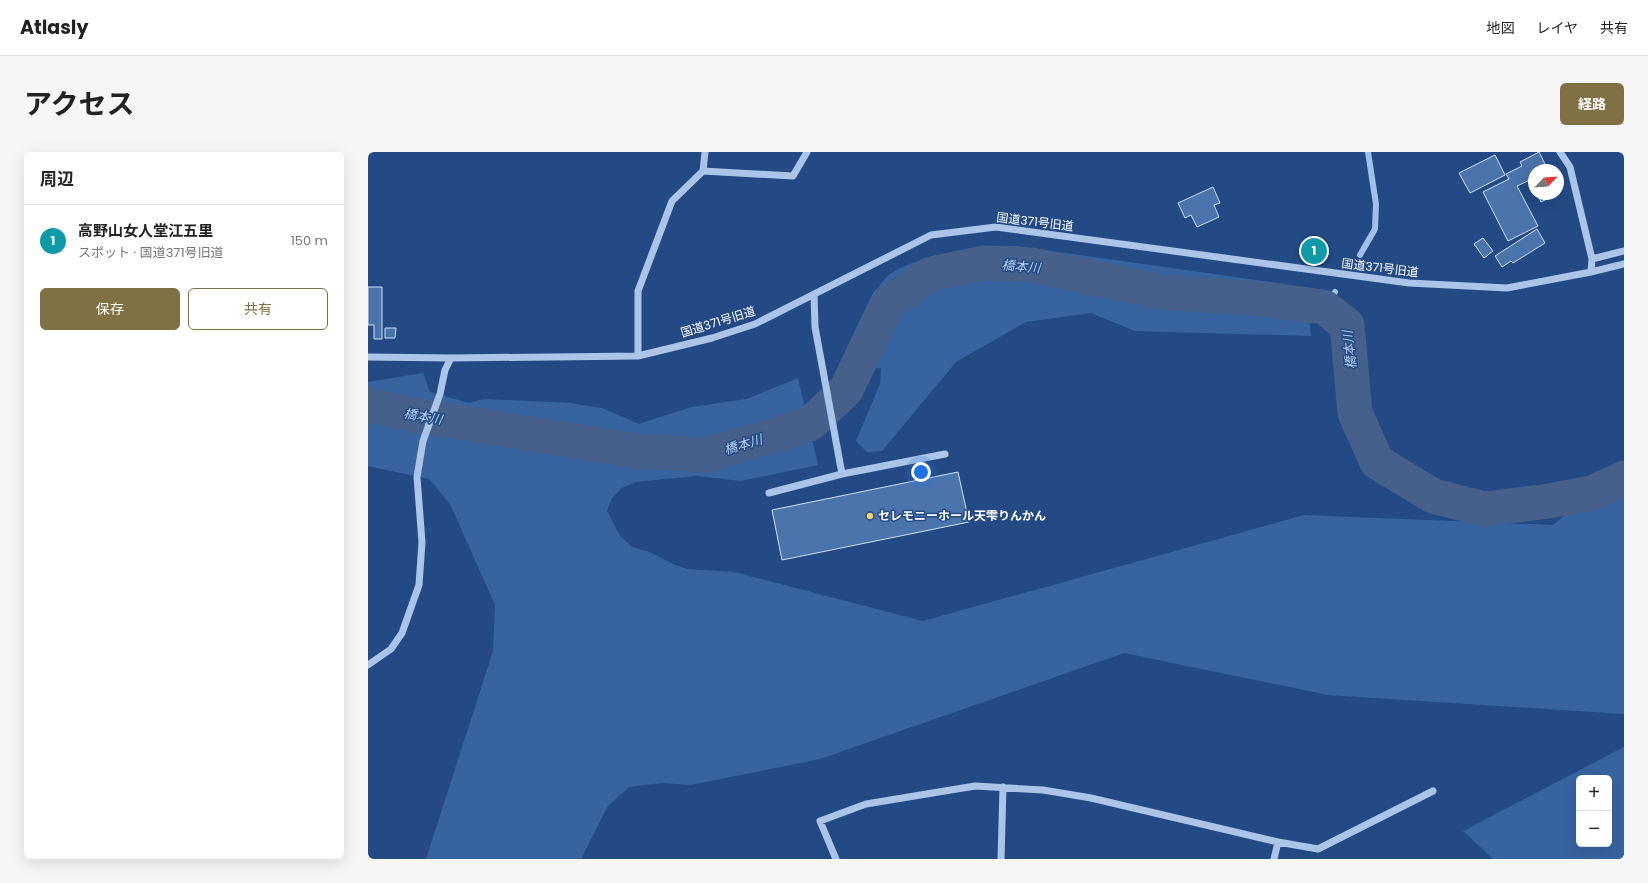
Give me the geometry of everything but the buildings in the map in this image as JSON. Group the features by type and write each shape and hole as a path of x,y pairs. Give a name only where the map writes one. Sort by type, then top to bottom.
{"street":[{"path":"638,356 638,291 672,201 703,171 705,152"},
{"path":"703,171 793,176 807,152"},
{"path":"1560,152 1570,167 1592,259 1591,272"},
{"name":"国道371号旧道","path":"368,357 451,358 638,356 712,338 755,324 931,235 996,227 1409,283 1507,288 1591,272 1624,264"},
{"path":"1592,259 1624,251"},
{"path":"814,295 815,327 842,474"},
{"path":"368,665 391,649 402,633 419,585 422,542 417,477 424,441 440,394 445,370 451,358"},
{"path":"769,493 842,474 945,454"},
{"path":"836,859 820,821 866,804 975,786 1043,790 1091,798 1278,842 1318,849 1433,791"},
{"path":"1001,859 1003,788"},
{"path":"1274,859 1278,842"}],"shaded area":[{"path":"984,246 1016,246 1305,287 1311,336 1135,331 1091,313 1026,322 956,362 882,451 867,452 856,441 880,384 881,368 839,371 847,349 868,304 883,281 898,269 920,260"},
{"path":"423,373 430,392 469,403 484,399 570,403 602,408 639,424 691,407 747,399 798,378 818,465 741,481 697,476 635,482 622,488 612,498 607,511 620,536 632,547 647,551 675,565 688,569 734,572 923,621 1304,515 1553,525 1624,466 1624,714 1328,695 1124,653 820,759 691,785 661,783 629,787 608,806 581,859 426,859 493,651 495,605 450,504 429,479 368,466 368,382"},
{"path":"1624,747 1624,859 1493,859 1463,831"}],"waterway":[{"path":"1360,255 1375,229 1376,204 1368,152"},
{"name":"橋本川","path":"368,405 413,415 637,451 707,455 810,424 846,390 888,302 931,274 983,263 1032,265 1161,292 1260,299 1324,307 1347,325 1355,413 1377,462 1433,496 1484,509 1549,501 1592,493 1624,478"},
{"path":"1324,307 1335,292"}],"place":[{"name":"高野山女人堂江五里","path":"1314,251"},
{"name":"セレモニーホール天雫りんかん","path":"870,516"}]}
